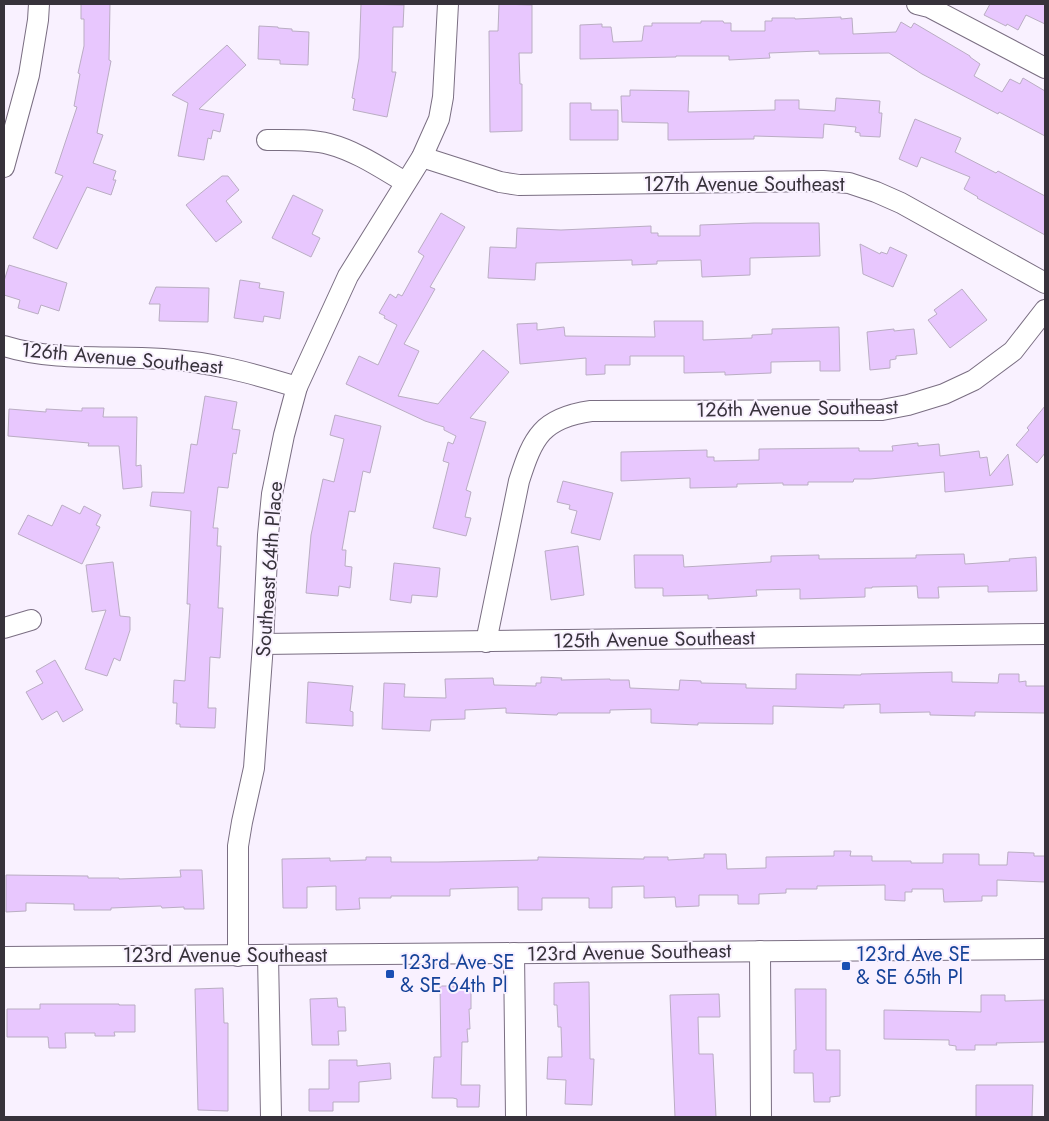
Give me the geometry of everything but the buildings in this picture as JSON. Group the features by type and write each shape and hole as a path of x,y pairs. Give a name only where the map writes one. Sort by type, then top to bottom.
{"street":[{"path":"4,166 29,75 39,4"},
{"name":"Southeast 64th Place","path":"238,956 238,846 254,768 263,644 268,535 272,494 284,435 298,387 348,276 422,157 439,118 448,4"},
{"path":"917,4 929,7 1045,68"},
{"path":"267,140 306,141 328,144 368,160 405,182"},
{"name":"127th Avenue Southeast","path":"422,157 500,182 519,185 801,181 849,183 901,203 1045,283"},
{"name":"126th Avenue Southeast","path":"486,642 519,482 527,456 547,426 558,419 571,414 591,411 882,410 908,405 944,394 974,380 1013,351 1045,310"},
{"name":"126th Avenue Southeast","path":"4,346 50,356 163,358 200,362 233,368 298,387"},
{"path":"4,628 31,620"},
{"name":"125th Avenue Southeast","path":"263,644 1045,634"},
{"name":"123rd Avenue Southeast","path":"4,957 1045,949"},
{"path":"760,951 761,1117"},
{"path":"514,953 516,1117"},
{"path":"268,955 271,1117"}],"place":[{"name":"123rd Ave SE & SE 65th Pl","path":"846,966"},
{"name":"123rd Ave SE & SE 64th Pl","path":"390,974"}]}
